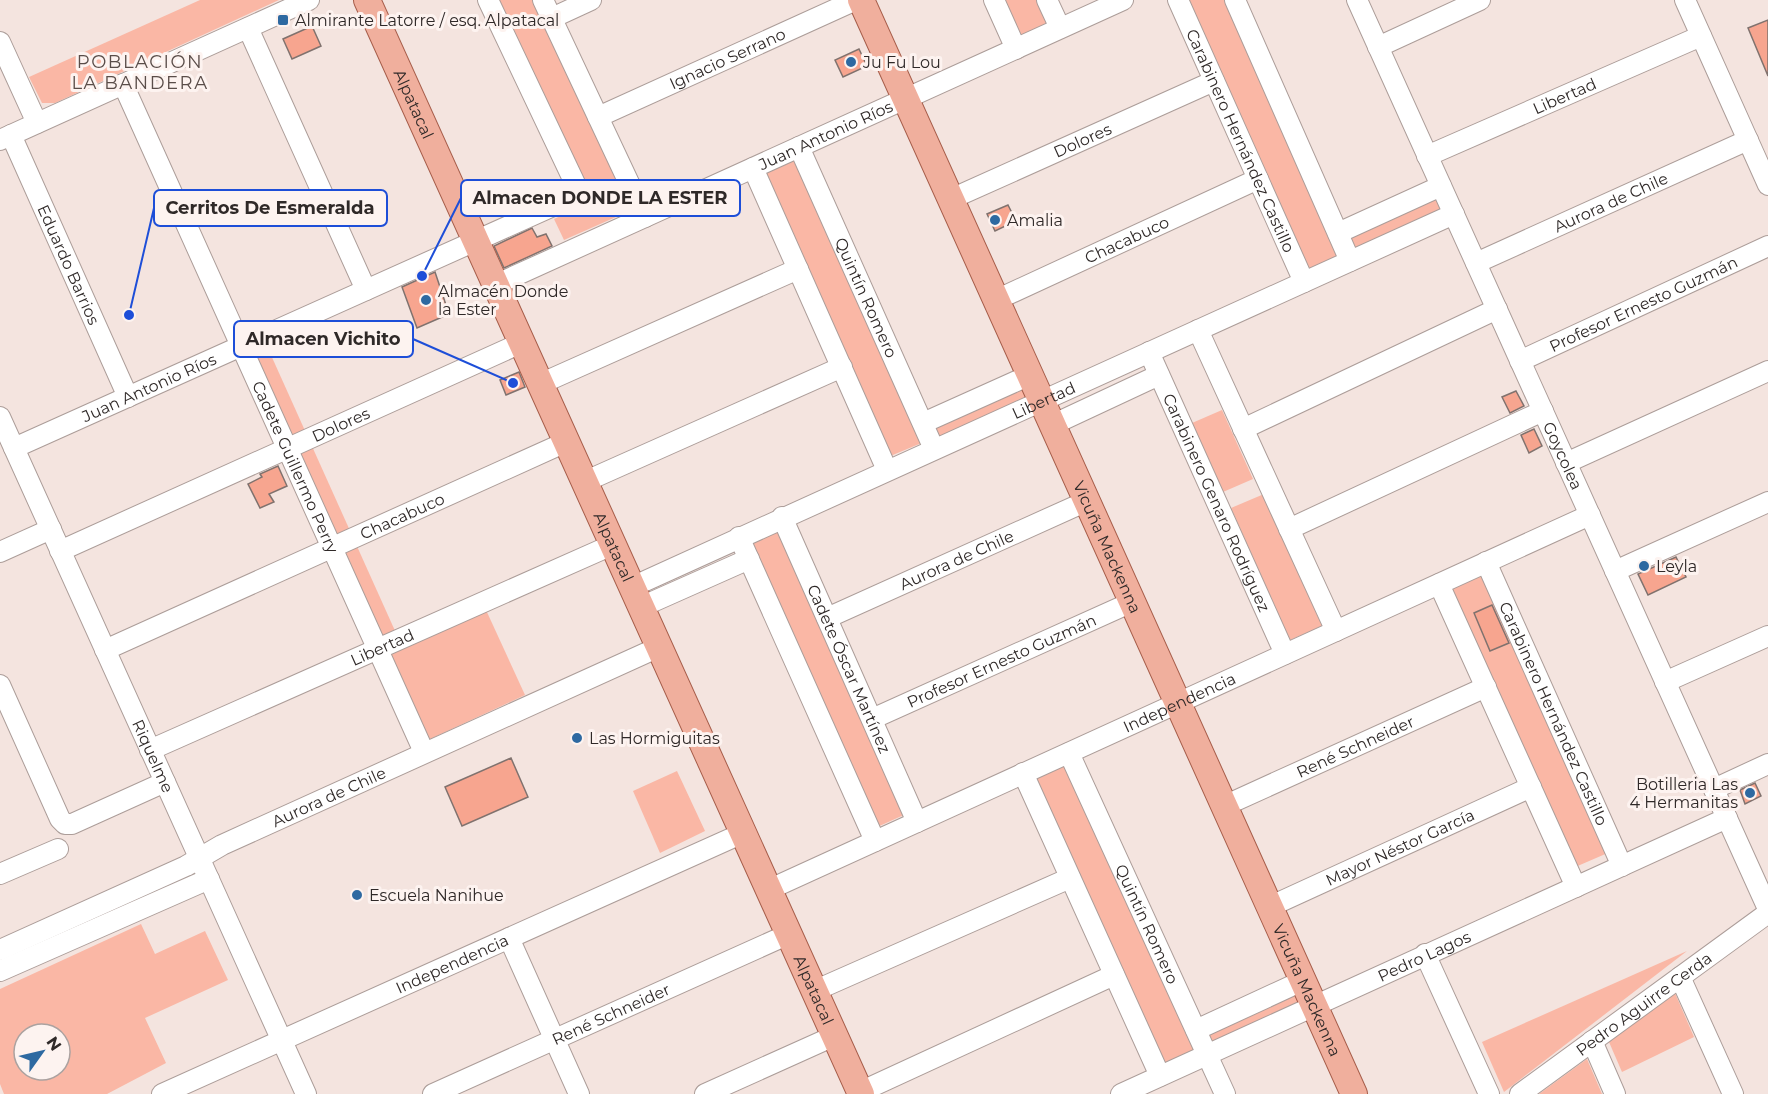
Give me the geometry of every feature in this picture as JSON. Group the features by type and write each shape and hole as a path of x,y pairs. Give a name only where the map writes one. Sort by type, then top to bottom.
{"main road":[{"name":"Alpatacal","path":"367,0 860,1093"},
{"name":"Vicuña Mackenna","path":"861,0 1354,1094"}],"street":[{"path":"5,137 309,0"},
{"name":"Juan Antonio Ríos","path":"5,433 128,397 580,195 488,0"},
{"path":"591,0 548,9 645,217"},
{"name":"Ignacio Serrano","path":"598,117 856,0"},
{"path":"994,0 1016,49"},
{"path":"1047,0 1060,28"},
{"name":"Juan Antonio Ríos","path":"495,285 1123,0"},
{"name":"Carabinero Hernández Castillo","path":"1178,0 1304,282"},
{"path":"1235,0 1350,261"},
{"name":"Goycolea","path":"1357,0 1768,911"},
{"path":"1378,47 1480,0"},
{"path":"1685,0 1756,146 1768,185"},
{"path":"248,28 366,290"},
{"name":"Libertad","path":"1427,156 1701,36"},
{"path":"0,42 37,123"},
{"name":"Dolores","path":"951,199 1214,81"},
{"name":"Cadete Guillermo Perry","path":"123,84 424,752"},
{"name":"Eduardo Barrios","path":"5,137 128,397"},
{"name":"Aurora de Chile","path":"1476,263 1756,146"},
{"name":"Quintín Romero","path":"799,147 934,448"},
{"path":"753,168 887,470"},
{"name":"Chacabuco","path":"996,300 1258,179"},
{"path":"1338,233 1441,186"},
{"name":"Libertad","path":"636,597 740,537 782,517 1454,214"},
{"name":"Profesor Ernesto Guzmán","path":"1520,361 1768,246"},
{"path":"540,384 798,269"},
{"path":"1243,429 1497,309"},
{"path":"1198,330 1336,631"},
{"name":"Dolores","path":"60,551 521,344"},
{"name":"Carabinero Genaro Rodríguez","path":"1149,352 1285,654"},
{"path":"584,482 842,367"},
{"path":"1566,463 1768,371"},
{"name":"Libertad","path":"923,423 1030,375"},
{"name":"Libertad","path":"1052,425 1159,375"},
{"path":"1289,529 1543,411"},
{"name":"Riquelme","path":"5,433 51,529 306,1094"},
{"name":"Chacabuco","path":"105,650 566,442"},
{"name":"Aurora de Chile","path":"827,618 1087,501"},
{"path":"1615,572 1768,502"},
{"name":"Independencia","path":"768,890 1590,515"},
{"name":"Cadete Óscar Martínez","path":"782,517 917,822"},
{"path":"0,552 51,529"},
{"path":"740,537 875,841"},
{"name":"Libertad","path":"150,750 612,544"},
{"path":"636,597 749,559"},
{"name":"Carabinero Hernández Castillo","path":"1486,562 1622,866"},
{"path":"1439,584 1576,887"},
{"name":"Profesor Ernesto Guzmán","path":"872,719 1132,602"},
{"path":"1665,682 1768,636"},
{"name":"Aurora de Chile","path":"0,950 200,858 222,844 659,647"},
{"path":"0,685 60,819 65,824 72,824 165,782"},
{"name":"René Schneider","path":"1224,806 1486,687"},
{"name":"Quintín Romero","path":"1069,753 1225,1094"},
{"path":"1714,789 1768,764"},
{"path":"1023,773 1160,1076"},
{"name":"Mayor Néstor García","path":"1269,907 1531,787"},
{"name":"Pedro Lagos","path":"1121,1094 1727,818"},
{"name":"Independencia","path":"162,1094 191,1088 282,1040 743,833"},
{"path":"0,874 58,849"},
{"path":"814,991 1070,878"},
{"path":"0,971 209,879"},
{"name":"Pedro Aguirre Cerda","path":"1520,1094 1768,911"},
{"name":"René Schneider","path":"433,1094 789,934"},
{"path":"509,938 579,1094"},
{"path":"1425,954 1489,1094"},
{"path":"860,1093 1114,975"},
{"path":"1680,977 1733,1094"},
{"path":"1196,1030 1302,981"},
{"path":"705,1094 834,1036"},
{"path":"1592,1041 1615,1094"}],"shaded area":[{"path":"200,0 279,0 55,103 42,103 29,77"},
{"path":"498,0 533,0 634,209 564,240 554,219 593,201"},
{"path":"1001,0 1043,0 1053,22 1018,38"},
{"path":"1184,0 1227,0 1341,256 1306,271"},
{"path":"794,153 924,442 888,457 760,168"},
{"path":"1437,192 1446,213 1354,253 1344,232"},
{"path":"266,344 396,633 380,644 247,347"},
{"path":"1024,383 1032,401 937,442 929,426"},
{"path":"1222,410 1253,479 1223,492 1192,423"},
{"path":"1264,494 1322,626 1290,640 1231,508"},
{"path":"779,526 906,814 875,828 747,540"},
{"path":"1488,573 1610,852 1573,868 1452,589"},
{"path":"486,610 525,695 428,740 389,654"},
{"path":"1068,763 1196,1049 1161,1065 1034,778"},
{"path":"677,771 705,831 660,853 633,791"},
{"path":"141,924 155,954 205,931 228,980 145,1018 166,1063 107,1094 4,1094 0,1084 0,989"},
{"path":"1687,951 1504,1092 1482,1042"},
{"path":"1294,991 1301,1005 1208,1048 1202,1033"},
{"path":"1675,993 1694,1037 1622,1072 1609,1042"},
{"path":"1587,1059 1602,1094 1539,1094"}],"building":[{"path":"1768,20 1768,76 1748,28"},
{"path":"312,26 321,46 292,59 283,39"},
{"path":"859,49 867,66 843,77 835,60"},
{"path":"1008,205 1016,221 995,231 987,214"},
{"path":"532,228 537,237 546,234 552,246 504,268 494,246"},
{"name":"Almacén Donde la Ester","path":"435,272 449,314 417,328 402,287"},
{"path":"519,372 525,387 506,395 500,380"},
{"path":"1516,391 1524,406 1510,413 1502,397"},
{"path":"1534,429 1542,446 1529,453 1521,435"},
{"path":"278,466 287,486 269,494 274,502 260,508 248,484 262,477 260,474"},
{"path":"1676,557 1686,577 1648,595 1638,574"},
{"path":"1492,605 1509,643 1490,651 1474,613"},
{"path":"511,758 528,797 462,826 445,787"},
{"name":"Botilleria Las 4 Hermanitas","path":"1755,783 1761,796 1745,804 1740,790"}],"place":[{"name":"Almirante Latorre / esq. Alpatacal","path":"283,20"},
{"name":"Ju Fu Lou","path":"851,62"},
{"name":"Amalia","path":"995,220"},
{"name":"Almacen DONDE LA ESTER","path":"422,276"},
{"name":"Almacén Donde la Ester","path":"426,300"},
{"name":"Cerritos De Esmeralda","path":"129,315"},
{"name":"Almacen Vichito","path":"513,383"},
{"name":"Leyla","path":"1644,566"},
{"name":"Las Hormiguitas","path":"577,738"},
{"name":"Botilleria Las 4 Hermanitas","path":"1750,793"},
{"name":"Escuela Nanihue","path":"357,895"}],"district":[{"name":"POBLACIÓN LA BANDERA","path":"140,72"}]}
